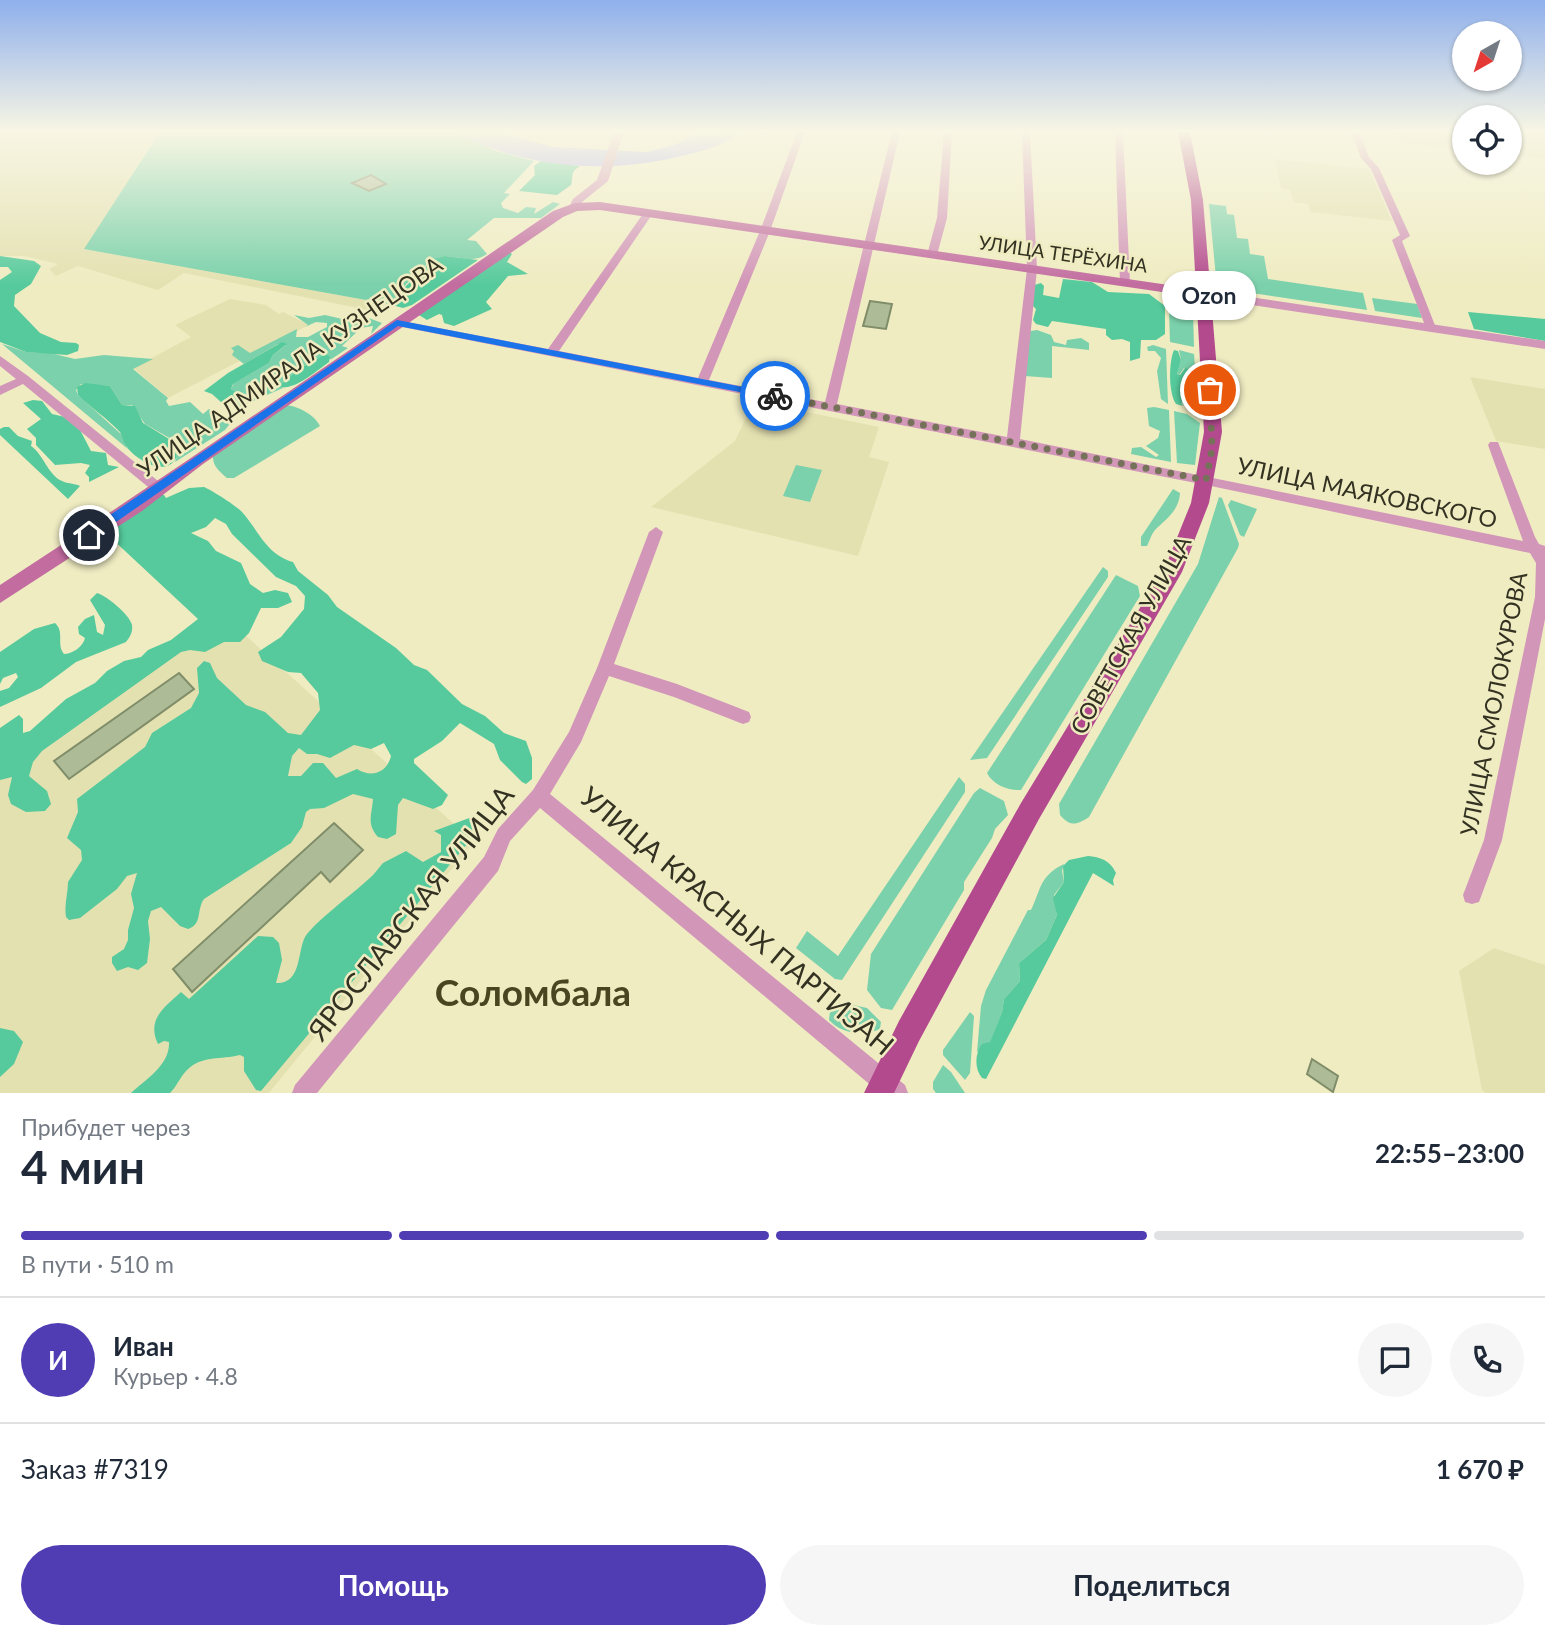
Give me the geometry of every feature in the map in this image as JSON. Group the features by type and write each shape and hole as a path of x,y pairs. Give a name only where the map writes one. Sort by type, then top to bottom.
{"main road":[{"name":"СОВЕТСКАЯ УЛИЦА","path":"887,1089 909,1031 1030,811 1175,567 1189,537 1206,480 1213,432 1194,183"},
{"name":"УЛИЦА ТЕРЁХИНА","path":"575,207 600,206 1203,294"},
{"name":"УЛИЦА АДМИРАЛА КУЗНЕЦОВА","path":"0,595 558,214 575,207"}],"street":[{"path":"575,207 577,201 599,183"},
{"path":"702,382 782,183"},
{"path":"830,407 866,245 884,183"},
{"path":"932,254 942,218 944,183"},
{"path":"1013,443 1032,269 1028,183"},
{"path":"1121,183 1125,283"},
{"path":"1382,183 1405,236 1397,240 1431,328"},
{"path":"552,352 648,213"},
{"name":"УЛИЦА ТЕРЁХИНА","path":"1203,294 1545,345"},
{"name":"УЛИЦА МАЯКОВСКОГО","path":"397,323 1206,480 1541,550"},
{"path":"0,360 158,488"},
{"path":"0,391 24,379"},
{"name":"УЛИЦА СМОЛОКУРОВА","path":"1472,895 1493,840 1542,597 1541,550 1528,538 1494,445"},
{"name":"ЯРОСЛАВСКАЯ УЛИЦА","path":"303,1093 491,864 504,835 539,796 575,737 605,668 656,533"},
{"path":"605,668 677,691 743,717"},
{"name":"УЛИЦА КРАСНЫХ ПАРТИЗАН","path":"539,796 887,1089"}],"shaded area":[{"path":"0,183 127,183 85,249 388,304 378,312 184,273 158,290 78,266 56,276 49,269 58,264 24,256 0,256"},
{"path":"1280,183 1375,183 1392,221 1310,212 1308,204 1294,202 1290,190 1281,188"},
{"path":"230,299 266,305 279,314 283,312 309,325 168,398 133,368 191,337 175,325"},
{"path":"1470,377 1545,389 1545,449 1496,441"},
{"path":"754,401 879,427 869,457 889,462 858,556 651,507 735,441"},
{"path":"223,615 474,842 269,1093 0,1093 0,754"},
{"path":"1494,948 1545,965 1545,1093 1486,1093 1482,1090 1459,971"}],"green space":[{"path":"127,183 513,183 504,193 510,194 501,203 503,208 518,213 526,207 536,208 534,214 553,202 560,204 541,218 494,218 467,240 476,241 487,254 474,259 445,257 432,261 388,304 84,249"},
{"path":"527,183 571,183 557,195 519,191"},
{"path":"1209,204 1226,206 1227,214 1234,215 1237,238 1248,239 1250,254 1264,256 1268,279 1363,293 1367,310 1217,288"},
{"path":"509,252 512,254 507,262 528,274 508,276 486,302 492,309 454,326 444,323 442,315 439,314 427,320 419,315"},
{"path":"0,256 34,261 41,266 31,284 15,295 14,306 40,333 61,342 76,343 79,345 78,351 67,355 26,352 0,342 0,280 12,272 8,267 0,267"},
{"path":"445,256 478,260 412,305 403,308 388,304 433,259"},
{"path":"1063,279 1092,282 1108,292 1149,294 1165,306 1165,334 1156,340 1141,340 1140,358 1130,361 1130,342 1112,340 1106,335 1106,329 1052,321 1048,327 1036,324 1033,320 1036,309 1032,305 1031,286 1041,283 1044,286 1043,295 1059,298"},
{"path":"1372,298 1417,304 1422,318 1375,311"},
{"path":"1182,303 1193,312 1194,347 1170,342 1169,311"},
{"path":"1468,312 1545,319 1545,341 1474,329"},
{"path":"294,315 309,318 325,315 351,321 366,317 382,323 371,334 373,326 361,328 342,346 348,348 330,360 323,359 309,364 279,387 283,388 237,408 230,403 240,397 231,389 234,383 269,363 273,355 286,345 278,344 244,364 232,355 234,351 231,348 238,345 250,353 297,329 296,337 308,337 327,327 327,323 316,322 305,327 308,325"},
{"path":"1037,330 1051,335 1054,342 1066,345 1067,340 1081,338 1089,343 1089,350 1052,346 1052,378 1025,376 1030,331"},
{"path":"282,342 287,344 273,355 269,363 233,384 231,389 240,395 237,400 222,403 204,391 228,373"},
{"path":"2,344 26,352 50,353 75,359 104,355 153,359 133,369 168,398 166,401 169,406 190,402 203,414 209,409 225,417 229,425 175,462 177,456 173,440 145,424 132,405 122,405 110,386 81,384 76,390 78,395 122,435 127,448 135,455"},
{"path":"1153,345 1166,349 1168,404 1161,399 1157,371 1161,358 1155,351 1148,351 1147,347"},
{"path":"1174,350 1178,351 1181,360 1177,374 1180,375 1185,368 1188,369 1193,384 1192,400 1181,403 1183,406 1176,404 1173,399 1170,369"},
{"path":"1179,350 1194,354 1198,402 1191,406 1181,404 1192,399 1194,390 1190,372 1184,368 1179,375 1177,373 1181,360"},
{"path":"326,354 330,357 329,362 312,375 291,386 278,387 299,369"},
{"path":"85,383 110,386 122,405 135,406 143,423 174,442 173,448 177,456 173,463 160,467 152,465 131,452 120,432 78,395 77,387"},
{"path":"42,401 52,414 65,417 78,426 91,451 106,453 108,465 119,467 89,482 85,473 90,465 55,465 36,445 36,438 27,429 41,419 23,403"},
{"path":"284,405 305,411 320,426 234,478 227,478 215,465 213,454"},
{"path":"1147,408 1169,410 1171,462 1131,454 1132,448 1141,447 1156,457 1159,455 1146,446 1158,438 1160,431 1149,426"},
{"path":"1174,411 1187,414 1200,423 1195,465 1177,463"},
{"path":"9,427 18,436 32,441 31,446 57,478 80,486 68,499 0,435 0,429"},
{"path":"796,465 822,470 810,502 783,496"},
{"path":"204,487 242,512 269,548 293,562 298,571 328,595 337,607 396,648 414,665 427,670 462,704 485,716 504,733 526,741 532,758 532,779 526,784 522,782 500,760 494,744 460,723 442,741 414,759 414,763 448,795 442,805 433,809 403,798 398,805 396,834 387,839 378,837 372,827 373,799 353,794 324,808 310,809 291,843 204,899 193,927 188,929 180,926 161,907 151,911 148,921 150,939 147,963 138,970 128,967 117,971 112,957 124,949 128,940 134,908 131,894 137,873 127,876 117,889 80,918 69,920 66,917 68,882 82,860 81,850 67,838 78,812 77,799 145,747 152,733 191,708 199,693 197,668 204,661 210,663 217,678 246,705 265,712 288,733 301,735 320,710 318,693 301,673 288,672 262,661 258,652 281,637 304,609 305,596 296,586 276,577 232,534 226,524 215,518 206,527 191,533 208,541 216,551 241,563 250,584 263,593 275,590 288,593 292,602 278,608 261,608 249,633 240,642 224,642 205,652 181,652 42,751 33,762 29,776 47,791 51,804 45,811 26,812 11,804 8,795 12,777 0,780 0,728 19,715 23,719 23,733 30,731 66,699 95,683 107,671 124,661 141,657 148,650 171,640 198,619 110,537 117,527 160,495 166,498 189,488","holes":["384,743 391,756 382,770 373,773 357,769 336,778 323,763 313,763 301,776 288,776 292,756 299,748 307,754 330,758 354,745 371,749"]},
{"path":"1173,489 1180,493 1175,510 1154,531 1147,546 1141,546 1141,537"},
{"path":"1219,497 1222,498 1239,544 1238,548 1089,817 1077,823 1070,823 1060,815 1059,804 1198,564"},
{"path":"1231,500 1257,509 1244,537 1240,535 1228,505"},
{"path":"1103,567 1108,571 1108,577 987,758 970,760"},
{"path":"1116,575 1138,586 1140,596 1021,790 997,784 987,773"},
{"path":"97,593 118,606 130,621 132,632 126,642 76,662 41,688 0,707 0,691 9,688 18,677 16,673 3,678 0,684 0,652 34,629 55,623 60,630 64,654 70,653 80,647 85,638 79,634 78,627 85,619 94,615 97,632 103,635 105,625 90,600"},
{"path":"959,777 965,784 965,792 842,980 835,979 796,948 807,931 838,956"},
{"path":"980,788 1004,801 1008,815 995,829 964,882 964,890 892,1010 881,1008 867,990 871,954 974,793"},
{"path":"472,817 483,825 261,1091 256,1090 244,1071 244,1057 240,1055 205,1060 193,1065 170,1093 131,1093 156,1071 166,1058 169,1042 158,1044 154,1027 159,1014 181,992 189,999 258,936 273,937 279,943 282,960 276,983 284,982 294,973 305,937 383,863 406,851 423,862 441,852 441,835 434,831"},
{"path":"1088,856 1101,858 1111,865 1116,873 1114,886 1093,873 986,1079 982,1078 976,1061 978,1052 982,1044 990,1042 1002,1012 1004,999 1020,981 1019,963 1046,940 1057,915 1053,898 1064,882 1063,866 1069,860"},
{"path":"1064,864 1064,882 1054,895 1057,915 1046,940 1019,963 1020,981 1004,999 990,1043 977,1052 981,1006 986,990 1028,910 1031,910 1045,879"},
{"path":"840,1002 867,1008 881,1022 880,1029 867,1033 853,1032 834,1025 829,1020 830,1011"},
{"path":"970,1012 974,1016 970,1073 965,1080 943,1055 943,1050"},
{"path":"0,1028 14,1031 23,1042 14,1064 0,1077"},
{"path":"943,1065 965,1093 936,1093 933,1082"}],"building":[{"path":"352,183 386,184 369,191"},
{"path":"870,301 892,304 886,329 863,326"},
{"path":"179,673 194,689 69,779 54,761"},
{"path":"334,823 363,850 330,882 321,872 192,992 173,969"},
{"path":"1312,1059 1338,1076 1333,1092 1307,1074"}],"way so far":[{"path":"775,396 1206,480 1213,432 1210,390"}],"place":[{"name":"Ozon","path":"1210,390"}],"district":[{"name":"Соломбала","path":"533,993"}],"route":[{"path":"89,535 135,506 197,460 397,323 775,396"}]}
